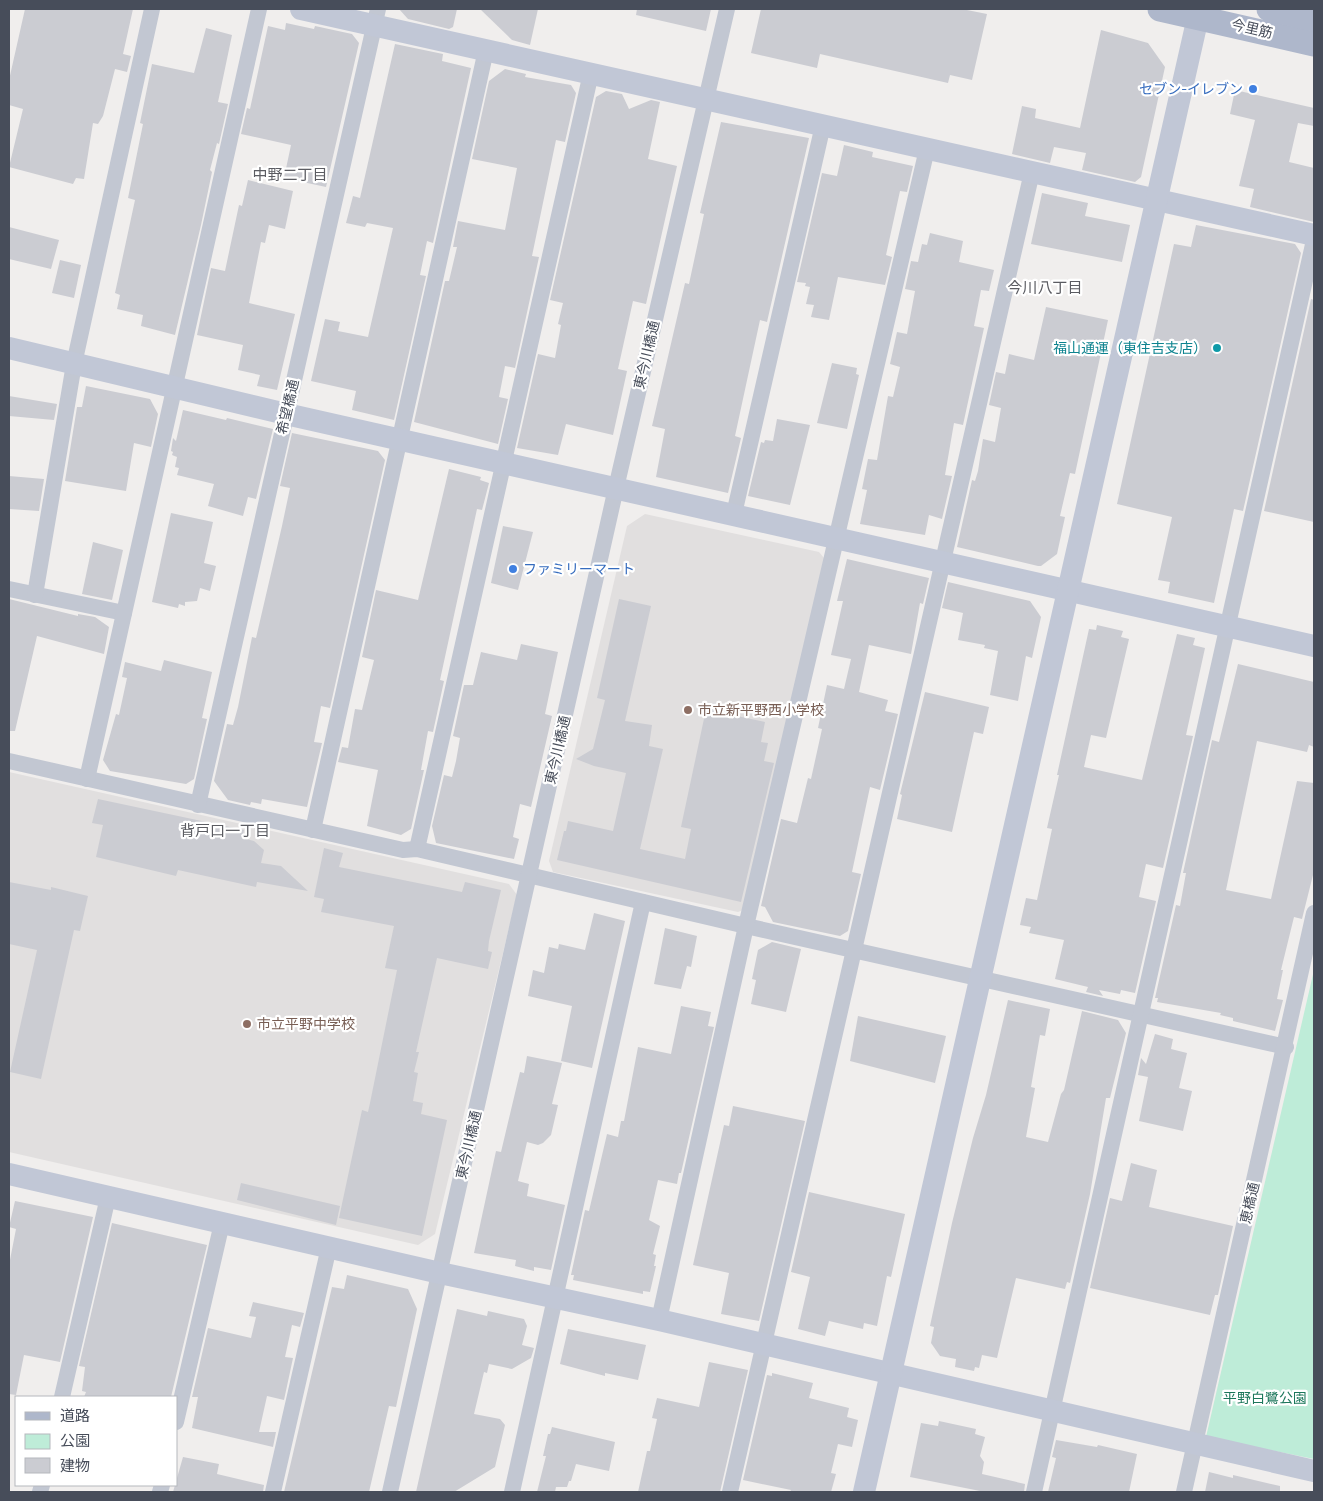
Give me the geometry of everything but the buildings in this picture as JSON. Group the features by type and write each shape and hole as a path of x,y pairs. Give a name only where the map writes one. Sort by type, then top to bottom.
{"main road":[{"name":"今里筋","path":"1160,9 1199,13 1314,44"},
{"name":"今里筋","path":"1269,9 1314,19"}],"street":[{"path":"35,595 74,364 152,9"},
{"path":"87,779 259,9"},
{"path":"302,9 377,17 486,50 1314,235"},
{"name":"東今川橋通","path":"390,1492 616,488 728,9"},
{"path":"864,1492 978,977 1070,589 1199,13"},
{"name":"希望橋通","path":"198,805 377,17"},
{"path":"312,830 486,50"},
{"path":"417,850 591,73"},
{"path":"734,514 823,125"},
{"path":"659,1320 746,926 927,149"},
{"path":"730,1492 1032,172"},
{"path":"1034,1492 1314,240"},
{"path":"9,348 286,414 1070,589 1314,646"},
{"path":"9,590 124,613"},
{"path":"9,761 403,850 417,850 530,875 746,926 1286,1047"},
{"path":"512,1492 643,902"},
{"name":"恵橋通","path":"1184,1492 1286,1047 1314,913"},
{"path":"9,1174 440,1273 659,1320 1314,1471"},
{"path":"62,1396 108,1197"},
{"path":"178,1413 222,1223"},
{"path":"272,1492 329,1247"}],"shaded area":[{"name":"市立新平野西小学校","path":"645,514 819,552 824,558 748,908 738,912 553,872 549,861 627,526"},
{"name":"市立平野中学校","path":"9,772 509,884 517,895 435,1234 418,1245 9,1152"}],"green space":[{"name":"平野白鷺公園","path":"1314,970 1314,1459 1206,1437"}],"place":[{"name":"セブン-イレブン","path":"1253,89"},
{"name":"福山通運（東住吉支店）","path":"1217,348"},
{"name":"ファミリーマート","path":"513,569"},
{"name":"市立新平野西小学校","path":"688,710"},
{"name":"市立平野中学校","path":"247,1024"}],"district":[{"name":"中野二丁目","path":"290,175"},
{"name":"今川八丁目","path":"1045,288"},
{"name":"背戸口一丁目","path":"225,831"}]}
